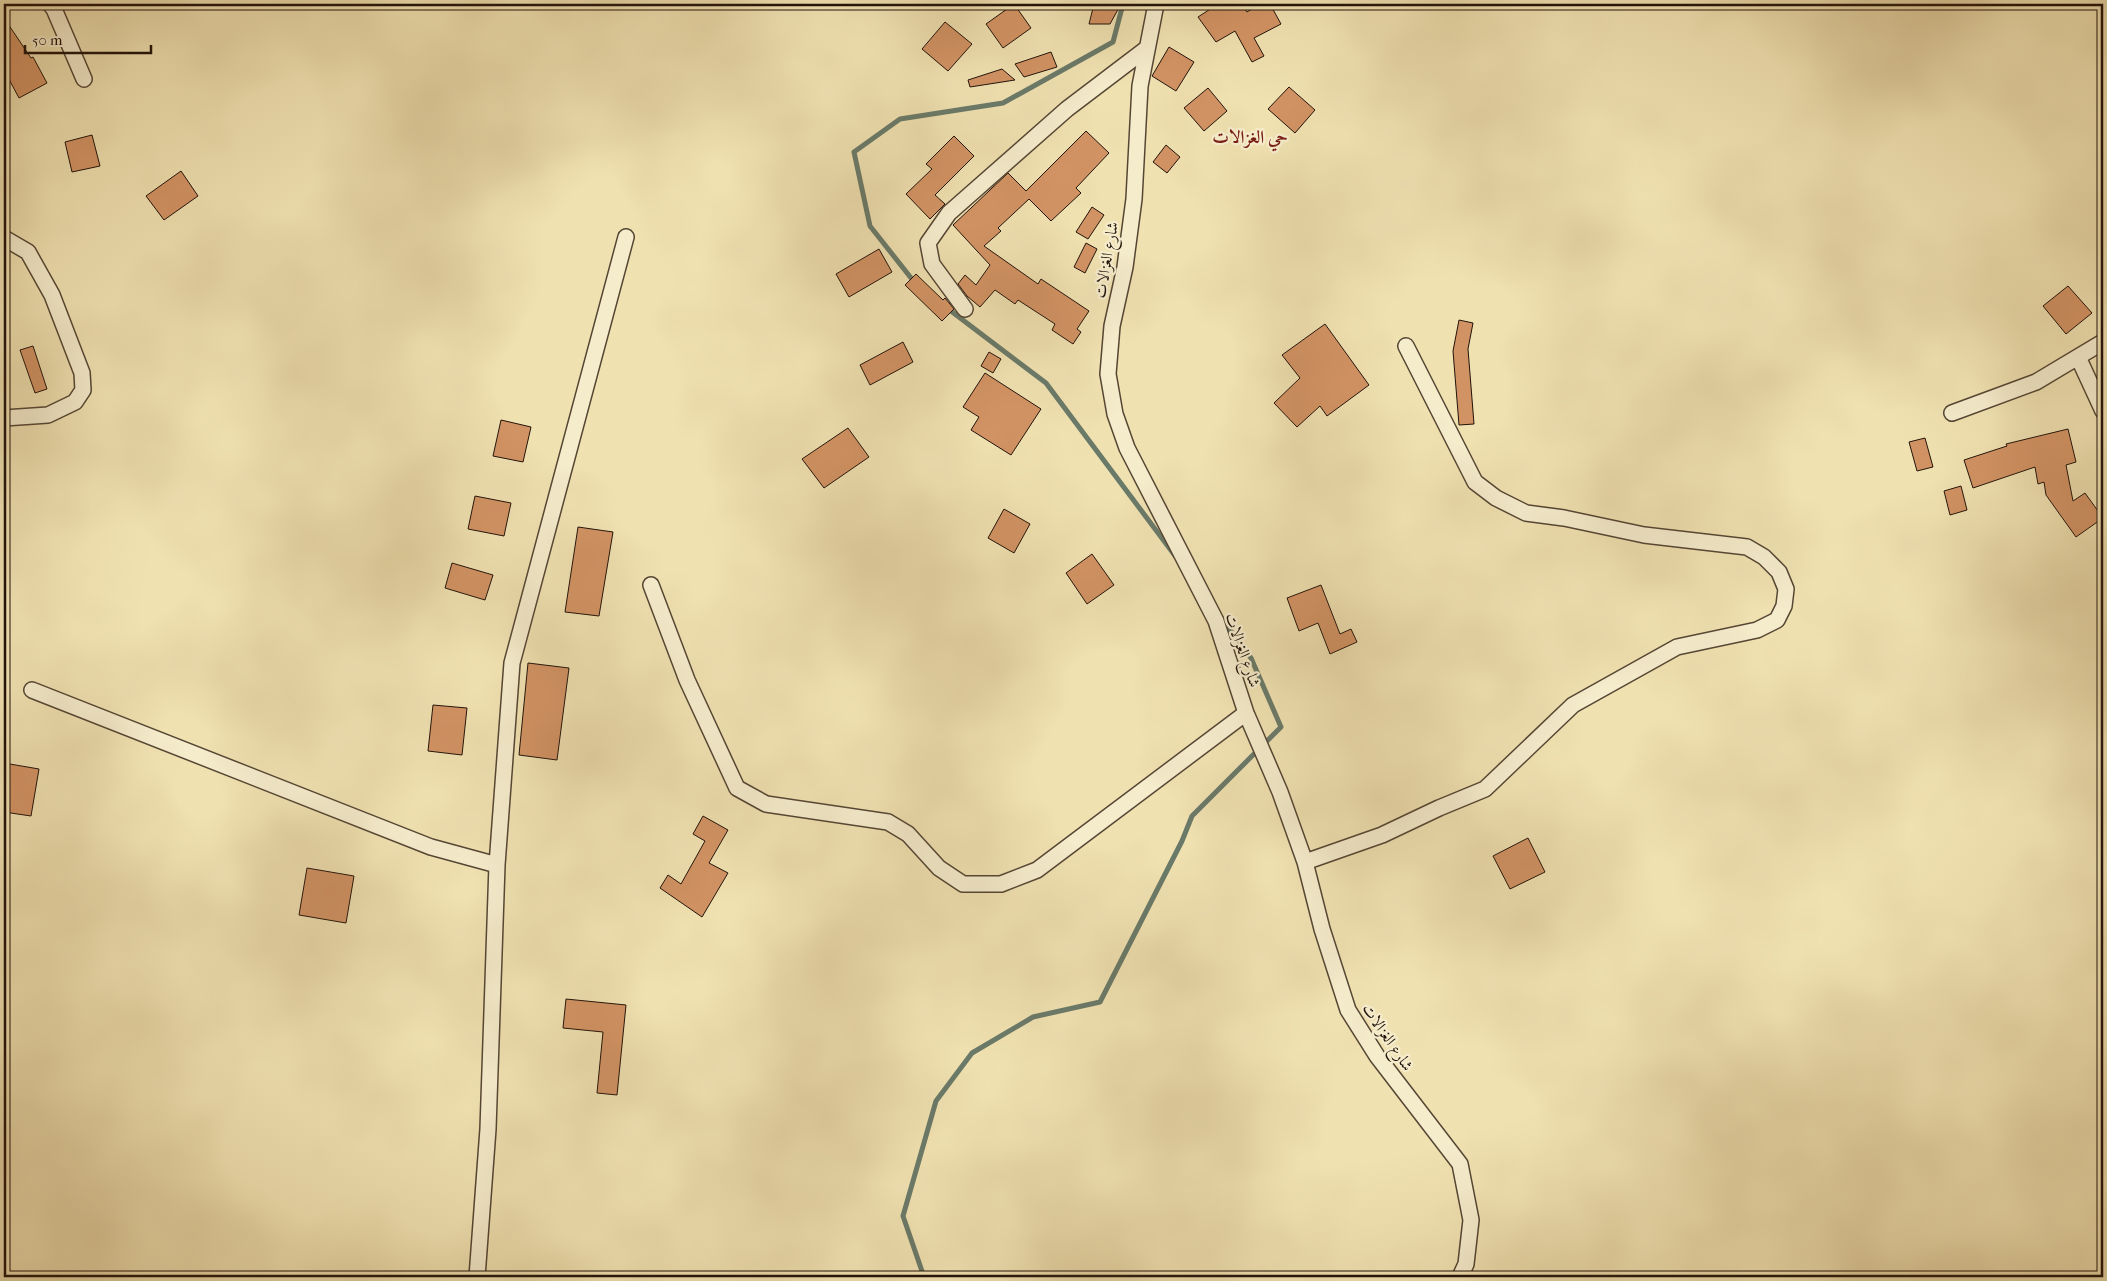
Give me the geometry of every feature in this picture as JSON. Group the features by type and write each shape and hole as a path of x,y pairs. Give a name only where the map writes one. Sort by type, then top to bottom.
{"street":[{"path":"50,4 54,9 84,79"},
{"name":"شارع الغزالات","path":"1156,4 1140,86 1134,199 1125,266 1112,326 1108,374 1115,414 1127,448 1216,621 1246,713 1280,792 1305,862 1322,929 1348,1010 1377,1056 1460,1164 1471,1220 1466,1264 1460,1277"},
{"path":"965,309 932,264 928,243 938,227 948,213 1067,109 1146,49"},
{"path":"477,1277 488,1129 496,865 512,663 626,237"},
{"path":"4,238 28,252 52,295 82,373 83,390 75,402 48,415 4,418"},
{"path":"1952,413 2036,382 2103,342"},
{"path":"1305,862 1382,835 1485,789 1573,705 1678,646 1757,630 1777,620 1784,606 1786,589 1778,572 1764,557 1747,547 1644,535 1564,518 1526,513 1496,498 1475,482 1406,346"},
{"path":"2078,357 2103,411"},
{"path":"651,585 686,680 737,788 766,804 888,822 908,834 939,868 963,884 1001,884 1037,870 1246,713"},
{"path":"32,690 431,847 496,865"}],"building":[{"path":"1014,4 1031,28 1003,48 986,24"},
{"path":"1094,4 1121,4 1110,24 1089,24"},
{"path":"1218,4 1242,4 1247,12 1260,4 1270,4 1281,24 1254,38 1264,56 1252,62 1235,31 1216,42 1198,17"},
{"path":"4,18 31,58 33,57 47,83 19,98 4,70"},
{"path":"945,22 972,44 948,71 922,49"},
{"path":"1169,47 1194,62 1176,91 1152,76"},
{"path":"1051,52 1057,67 1024,77 1015,64"},
{"path":"1002,69 1015,80 970,87 968,80"},
{"path":"1289,87 1315,110 1295,133 1268,109"},
{"path":"1208,88 1227,111 1204,131 1184,108"},
{"path":"1086,131 1109,153 1076,188 1081,193 1051,221 1029,199 998,228 1001,231 984,246 1038,284 1041,279 1089,311 1077,329 1081,332 1073,344 1052,330 1055,324 1018,300 1015,304 995,290 980,307 967,296 958,284 965,275 976,285 990,265 953,225 1008,173 1026,191"},
{"path":"92,135 100,166 72,172 65,142"},
{"path":"954,136 974,156 935,195 945,204 930,219 906,194 932,169 926,164"},
{"path":"1166,145 1180,157 1167,173 1153,162"},
{"path":"181,171 198,196 164,220 146,196"},
{"path":"1092,207 1104,215 1088,239 1076,232"},
{"path":"1086,243 1097,249 1085,273 1074,267"},
{"path":"879,249 892,272 849,297 836,274"},
{"path":"916,274 943,300 945,298 954,309 942,321 905,285"},
{"path":"2068,286 2092,313 2066,334 2043,306"},
{"path":"1459,320 1473,323 1468,349 1474,424 1459,425 1453,351"},
{"path":"1325,324 1369,385 1327,416 1320,406 1297,427 1274,403 1300,378 1282,355"},
{"path":"903,342 913,362 870,385 860,365"},
{"path":"33,346 47,389 35,393 20,350"},
{"path":"989,352 1001,359 993,373 981,366"},
{"path":"985,373 1041,409 1011,455 971,430 979,417 963,407"},
{"path":"501,420 531,427 523,462 493,456"},
{"path":"848,428 869,457 824,488 802,459"},
{"path":"2068,429 2076,462 2066,465 2073,501 2085,493 2103,518 2076,537 2046,495 2044,482 2038,484 2035,467 1973,488 1964,460 2007,446 2006,444"},
{"path":"1925,438 1933,467 1917,471 1909,442"},
{"path":"1961,486 1967,510 1950,515 1944,491"},
{"path":"475,496 511,503 504,536 468,529"},
{"path":"1004,509 1030,524 1014,553 988,538"},
{"path":"578,527 613,532 599,616 565,612"},
{"path":"1092,554 1114,585 1087,604 1066,573"},
{"path":"452,563 493,575 485,600 445,588"},
{"path":"1321,585 1340,634 1351,629 1357,642 1330,654 1318,623 1299,631 1287,598"},
{"path":"528,663 569,668 557,760 519,755"},
{"path":"433,705 467,708 462,755 428,751"},
{"path":"4,763 39,769 31,816 4,812"},
{"path":"703,816 728,830 709,863 728,873 702,917 660,888 668,875 681,884 705,841 693,834"},
{"path":"1528,838 1545,872 1510,889 1493,856"},
{"path":"307,868 354,876 346,923 299,915"},
{"path":"566,999 626,1005 617,1095 597,1093 603,1032 563,1028"}],"waterway":[{"path":"915,283 870,226 854,152 900,119 1003,103 1113,42 1123,4"},
{"path":"947,308 1046,383 1176,557"},
{"path":"924,1277 903,1216 936,1101 972,1053 1033,1017 1100,1002 1182,841 1192,816 1281,727 1251,658 1221,618"}],"district":[{"name":"حي الغزالات","path":"1250,137"}]}
